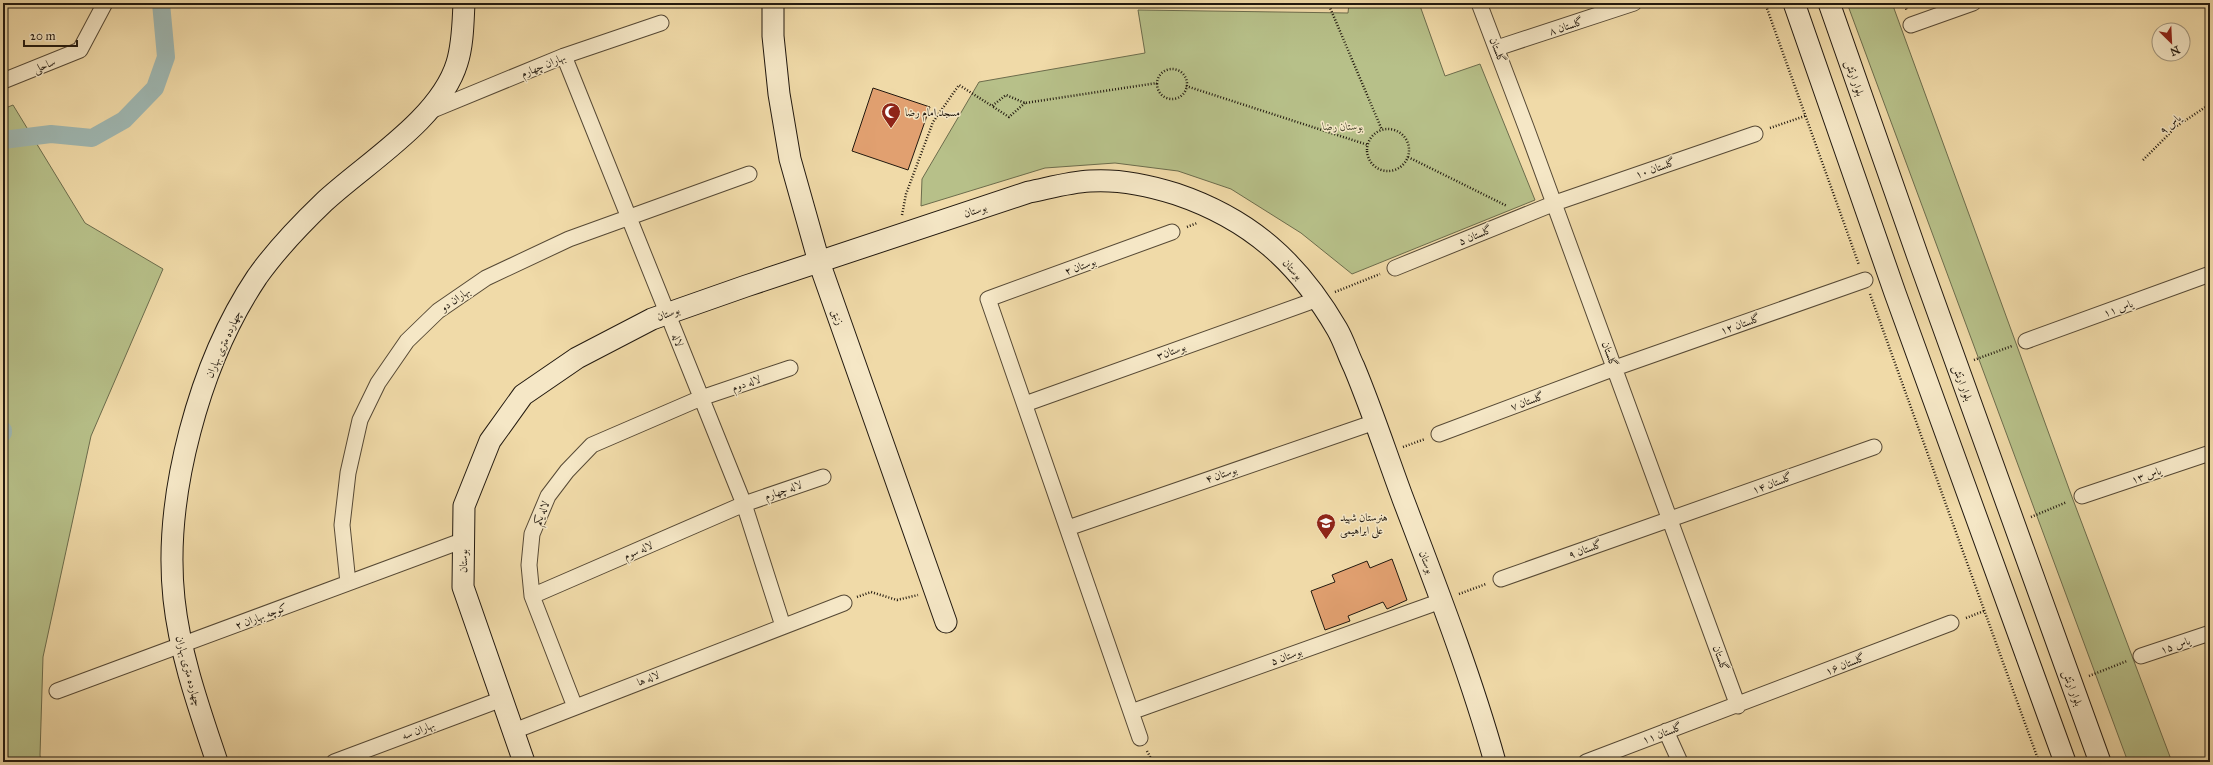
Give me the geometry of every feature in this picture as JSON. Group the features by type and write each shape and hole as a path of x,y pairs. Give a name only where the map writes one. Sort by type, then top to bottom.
{"street":[{"name":"ساحلی","path":"3,81 80,50 105,3"},
{"name":"چهارده متری بهاران","path":"217,762 191,685 181,646 174,598 172,569 175,513 180,478 197,407 218,352 238,309 258,276 283,244 324,202 427,112 442,95 458,62 464,3"},
{"name":"زنبق","path":"773,3 773,36 779,94 790,159 819,262 946,622"},
{"name":"گلستان","path":"1479,3 1615,368 1738,706"},
{"name":"گلستان ۸","path":"1497,48 1634,3"},
{"path":"1794,3 1886,269 2065,762"},
{"name":"بلوار ارتش","path":"1829,3 1918,257 2100,762"},
{"path":"1911,25 1973,3"},
{"name":"بهاران چهارم","path":"427,112 564,56 661,23"},
{"name":"لاله","path":"564,56 744,504 783,626"},
{"name":"گلستان ۱۰","path":"1554,203 1755,134"},
{"name":"بهاران دو","path":"348,583 342,525 348,473 360,420 378,383 407,341 438,311 486,278 569,239 749,174"},
{"name":"بوستان","path":"524,762 463,587 464,506 490,441 523,395 577,358 652,319 667,313 1029,192 1090,181 1114,181 1152,186 1196,201 1224,213 1250,229 1274,248 1296,270 1318,299 1338,331 1375,422 1441,600 1485,726 1495,762"},
{"name":"گلستان ۵","path":"1395,268 1554,203"},
{"name":"بوستان ۲","path":"1025,404 988,299 1172,232"},
{"path":"1886,269 1918,257"},
{"name":"یاس ۱۱","path":"2026,341 2210,274"},
{"name":"گلستان ۱۲","path":"1615,368 1864,280"},
{"name":"بوستان۳","path":"1025,404 1318,299"},
{"name":"لاله دوم","path":"701,398 790,368"},
{"name":"گلستان ۷","path":"1439,434 1615,368"},
{"name":"لاله یکم","path":"575,707 532,596 529,565 532,534 548,496 567,471 592,445 701,398"},
{"path":"1025,404 1140,738"},
{"name":"بوستان ۴","path":"1068,528 1375,422"},
{"name":"گلستان ۱۴","path":"1670,519 1874,447"},
{"name":"یاس ۱۳","path":"2082,496 2210,453"},
{"name":"لاله چهارم","path":"744,504 822,476"},
{"name":"لاله سوم","path":"532,596 744,504"},
{"name":"گلستان ۹","path":"1500,579 1670,519"},
{"name":"کوچه بهاران ۲","path":"58,691 464,540"},
{"name":"بوستان ۵","path":"1131,712 1441,600"},
{"path":"783,626 844,602"},
{"name":"گلستان ۱۶","path":"1738,706 1951,623"},
{"name":"لاله ها","path":"514,731 783,626"},
{"name":"یاس ۱۵","path":"2141,656 2210,633"},
{"name":"بهاران سه","path":"334,762 502,699"},
{"name":"گلستان ۱۱","path":"1586,762 1666,731 1738,706"},
{"path":"1666,731 1680,762"}],"path":[{"path":"1328,3 1382,130"},
{"path":"1765,3 2039,762"},
{"path":"1173,69 1182,73 1186,86 1182,95 1173,99 1163,96 1157,88 1157,83 1160,74 1173,69"},
{"path":"992,106 1006,95 1025,103 1157,83"},
{"path":"897,236 906,194 933,122 959,85 1009,117 1025,103"},
{"path":"1186,86 1368,145"},
{"name":"یاس ۹","path":"2143,160 2177,126 2210,104"},
{"path":"1755,134 1805,116"},
{"path":"1382,130 1395,130 1406,138 1409,144 1408,157 1401,167 1394,170 1380,169 1370,160 1368,145 1371,139 1382,130"},
{"path":"1408,157 1525,215"},
{"path":"1318,299 1395,268"},
{"path":"1957,366 2026,341"},
{"path":"1386,454 1439,434"},
{"path":"2014,524 2082,496"},
{"path":"1441,600 1500,579"},
{"path":"844,602 871,592 897,600 936,592"},
{"path":"2071,682 2141,656"}],"green space":[{"name":"بوستان رضا","path":"1349,3 1419,3 1445,76 1480,64 1535,200 1352,274 1301,233 1231,189 1178,171 1115,163 1045,168 921,206 922,179 979,82 1145,53 1138,10 1348,13"},
{"path":"1847,3 1892,3 2072,497 2172,762 2128,762"},
{"path":"13,105 85,223 163,269 91,436 43,657 41,762 3,762 3,109"}],"building":[{"name":"مسجد امام رضا","path":"873,88 930,107 908,170 852,151"},
{"path":"1392,559 1407,600 1387,609 1383,602 1348,616 1350,621 1325,630 1311,591 1335,582 1332,575 1367,561 1370,568"}],"waterway":[{"path":"3,140 51,134 92,138 124,120 155,88 166,57 161,3"}],"place":[{"name":"مسجد امام رضا","path":"891,129"},
{"name":"هنرستان شهید علی ابراهیمی","path":"1326,540"}]}
